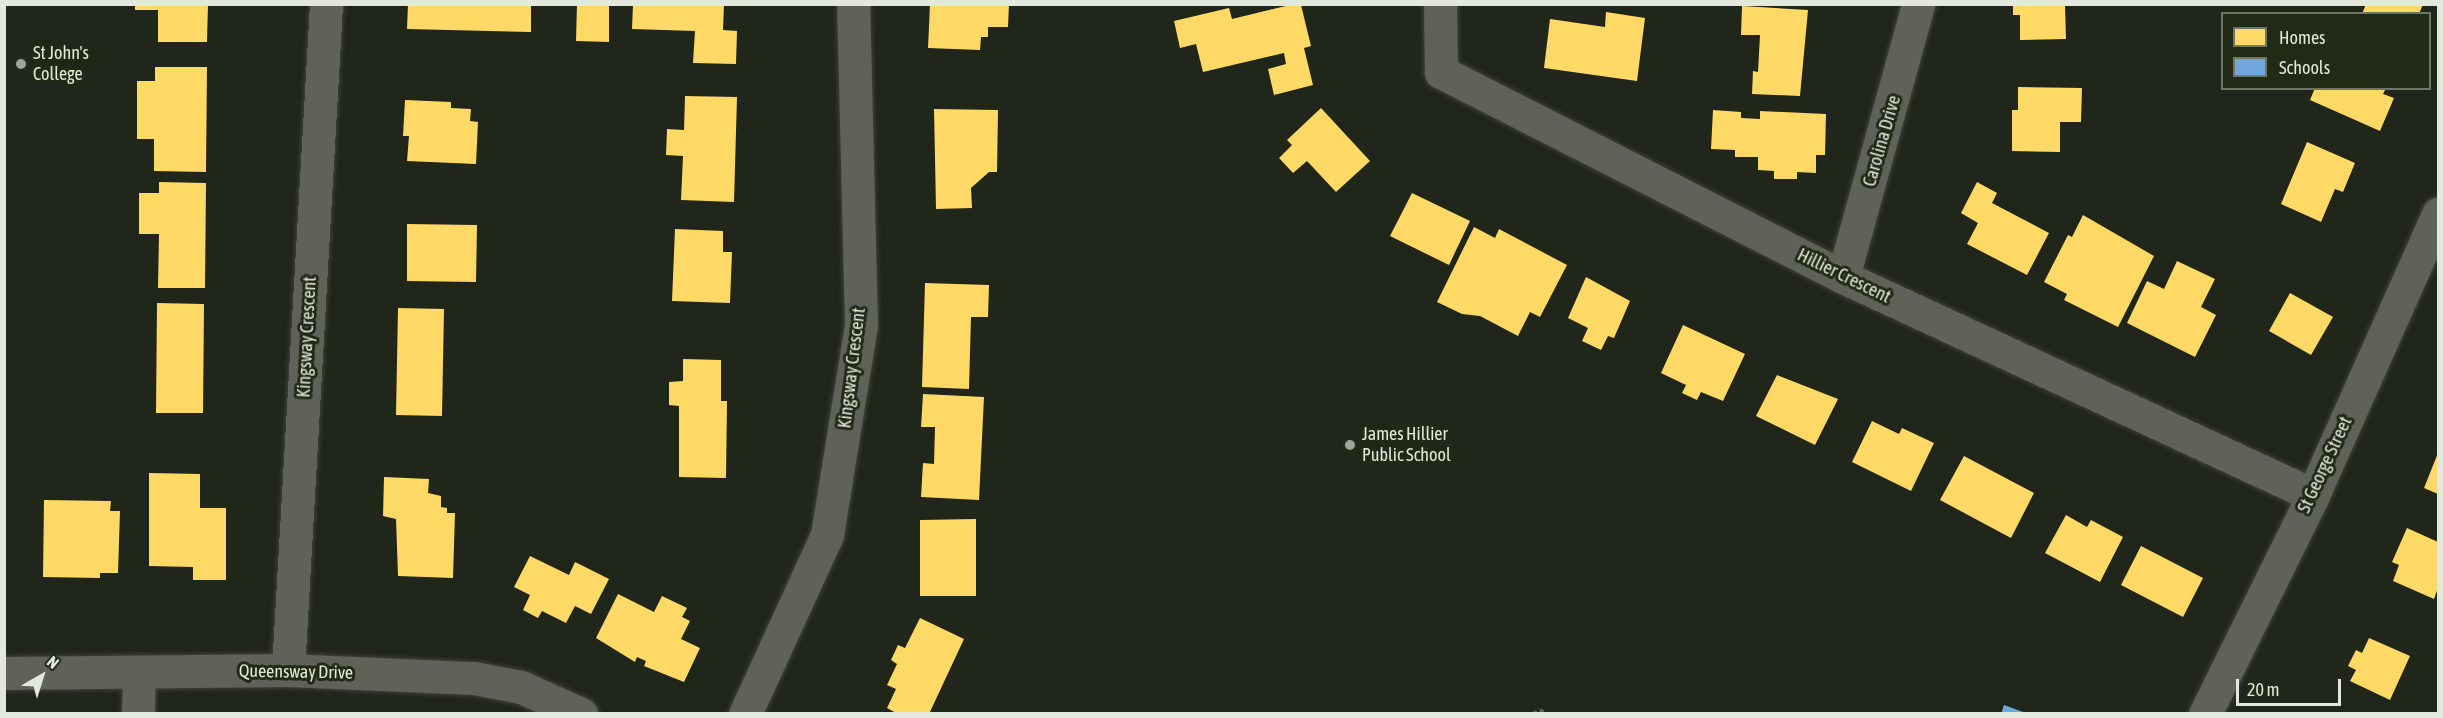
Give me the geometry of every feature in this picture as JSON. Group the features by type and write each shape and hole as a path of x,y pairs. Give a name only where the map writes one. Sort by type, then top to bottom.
{"street":[{"name":"Kingsway Crescent","path":"288,670 326,4"},
{"name":"Kingsway Crescent","path":"745,714 827,535 861,325 853,4"},
{"name":"Hillier Crescent","path":"1440,4 1442,72 1843,277 2313,495"},
{"name":"Carolina Drive","path":"1843,277 1918,4"},
{"name":"St George Street","path":"2205,714 2313,495 2439,214"},
{"name":"Queensway Drive","path":"4,673 288,670 474,678 520,687 581,714"},
{"path":"138,714 139,672"}],"path":[{"path":"1533,714 1546,714"}],"building: Homes":[{"path":"135,4 208,4 207,42 158,42 158,10 135,10"},
{"path":"408,4 531,4 531,32 407,29"},
{"path":"577,4 609,4 609,42 576,41"},
{"path":"633,4 724,4 723,30 737,31 736,64 693,63 695,31 632,29"},
{"path":"930,4 1009,4 1008,27 988,27 988,37 981,37 980,50 928,48"},
{"path":"2013,4 2065,4 2066,39 2020,40 2020,15 2013,15"},
{"path":"2366,4 2423,4 2420,12 2363,12"},
{"path":"1290,5 1301,5 1311,46 1304,48 1313,85 1274,95 1268,69 1286,64 1284,53 1203,72 1196,44 1180,48 1174,21 1229,8 1232,19"},
{"path":"1742,6 1808,10 1800,96 1752,94 1753,71 1758,72 1760,35 1741,35"},
{"path":"1606,12 1645,18 1637,81 1544,68 1550,19 1605,27"},
{"path":"155,67 207,67 206,172 154,171 154,139 137,139 137,81 155,81"},
{"path":"2018,87 2082,88 2081,122 2060,122 2060,152 2012,151 2012,110 2018,110"},
{"path":"2314,90 2385,90 2383,94 2394,98 2380,131 2310,100"},
{"path":"685,96 737,97 734,202 681,200 683,156 666,155 667,129 684,130"},
{"path":"405,100 451,102 451,108 471,109 470,121 478,122 476,164 407,161 409,136 403,136"},
{"path":"1321,108 1370,161 1336,192 1307,161 1293,173 1279,158 1292,145 1287,140"},
{"path":"934,109 998,110 997,172 989,172 971,188 972,208 936,209"},
{"path":"1713,110 1741,112 1741,118 1760,119 1760,111 1826,114 1825,155 1816,155 1816,173 1797,172 1797,179 1774,179 1774,171 1758,170 1758,157 1735,157 1735,150 1711,149"},
{"path":"2307,142 2355,163 2343,192 2335,189 2321,222 2281,204"},
{"path":"159,182 206,183 205,288 158,288 159,234 139,234 139,193 159,193"},
{"path":"1977,182 1997,193 1992,203 2049,233 2027,275 1967,244 1978,223 1961,213"},
{"path":"1412,193 1470,221 1449,265 1390,236"},
{"path":"2083,215 2154,256 2118,327 2064,300 2067,294 2044,282 2068,235 2072,237"},
{"path":"407,224 477,225 476,282 407,281"},
{"path":"1474,227 1495,238 1499,229 1567,265 1540,317 1530,312 1518,336 1480,316 1462,314 1437,302"},
{"path":"675,229 723,231 723,252 732,252 730,303 672,301"},
{"path":"2177,261 2215,279 2201,307 2216,315 2195,357 2127,323 2147,281 2164,289"},
{"path":"1586,277 1630,301 1614,338 1608,336 1601,350 1582,341 1588,328 1568,318"},
{"path":"925,283 989,285 988,317 971,317 969,389 922,387"},
{"path":"2290,293 2333,317 2311,355 2269,331"},
{"path":"157,303 204,304 203,413 156,413"},
{"path":"398,308 444,309 442,416 396,415"},
{"path":"1683,325 1745,354 1723,401 1701,392 1697,400 1682,393 1686,385 1661,373"},
{"path":"683,359 721,360 721,401 727,401 726,478 679,477 679,406 669,405 669,382 683,381"},
{"path":"1777,375 1838,399 1815,445 1756,416"},
{"path":"923,394 984,397 979,500 921,497 923,463 934,464 935,427 921,427"},
{"path":"1872,421 1899,434 1902,428 1934,443 1911,491 1852,462"},
{"path":"2438,453 2438,494 2424,488"},
{"path":"1964,456 2034,493 2011,538 1940,500"},
{"path":"149,473 200,474 200,508 226,508 226,580 193,580 193,567 149,566"},
{"path":"384,477 429,479 428,493 441,496 441,507 447,508 447,513 455,513 453,578 398,576 396,519 383,516"},
{"path":"44,500 111,501 110,511 120,511 118,573 100,573 100,578 43,577"},
{"path":"2066,515 2087,527 2091,520 2123,537 2100,582 2045,553"},
{"path":"976,519 976,596 920,596 920,520"},
{"path":"2407,528 2438,542 2438,588 2434,599 2393,581 2399,565 2392,562"},
{"path":"2141,546 2203,578 2183,617 2121,585"},
{"path":"530,556 569,575 575,562 609,579 591,614 575,606 566,623 542,611 538,618 523,610 530,595 514,587"},
{"path":"618,594 654,612 662,596 687,608 682,617 690,621 681,639 700,648 684,682 644,666 646,661 637,657 635,662 596,638"},
{"path":"920,618 964,639 929,714 898,714 887,708 896,689 887,685 897,664 891,660 898,645 905,648"},
{"path":"2369,638 2410,656 2390,700 2350,681 2356,670 2348,666 2356,650 2362,653"}],"building: Schools":[{"path":"2004,705 2026,713 2026,714 2001,714"}],"place":[{"name":"St John's College","path":"21,64"},
{"name":"James Hillier Public School","path":"1350,445"}]}
